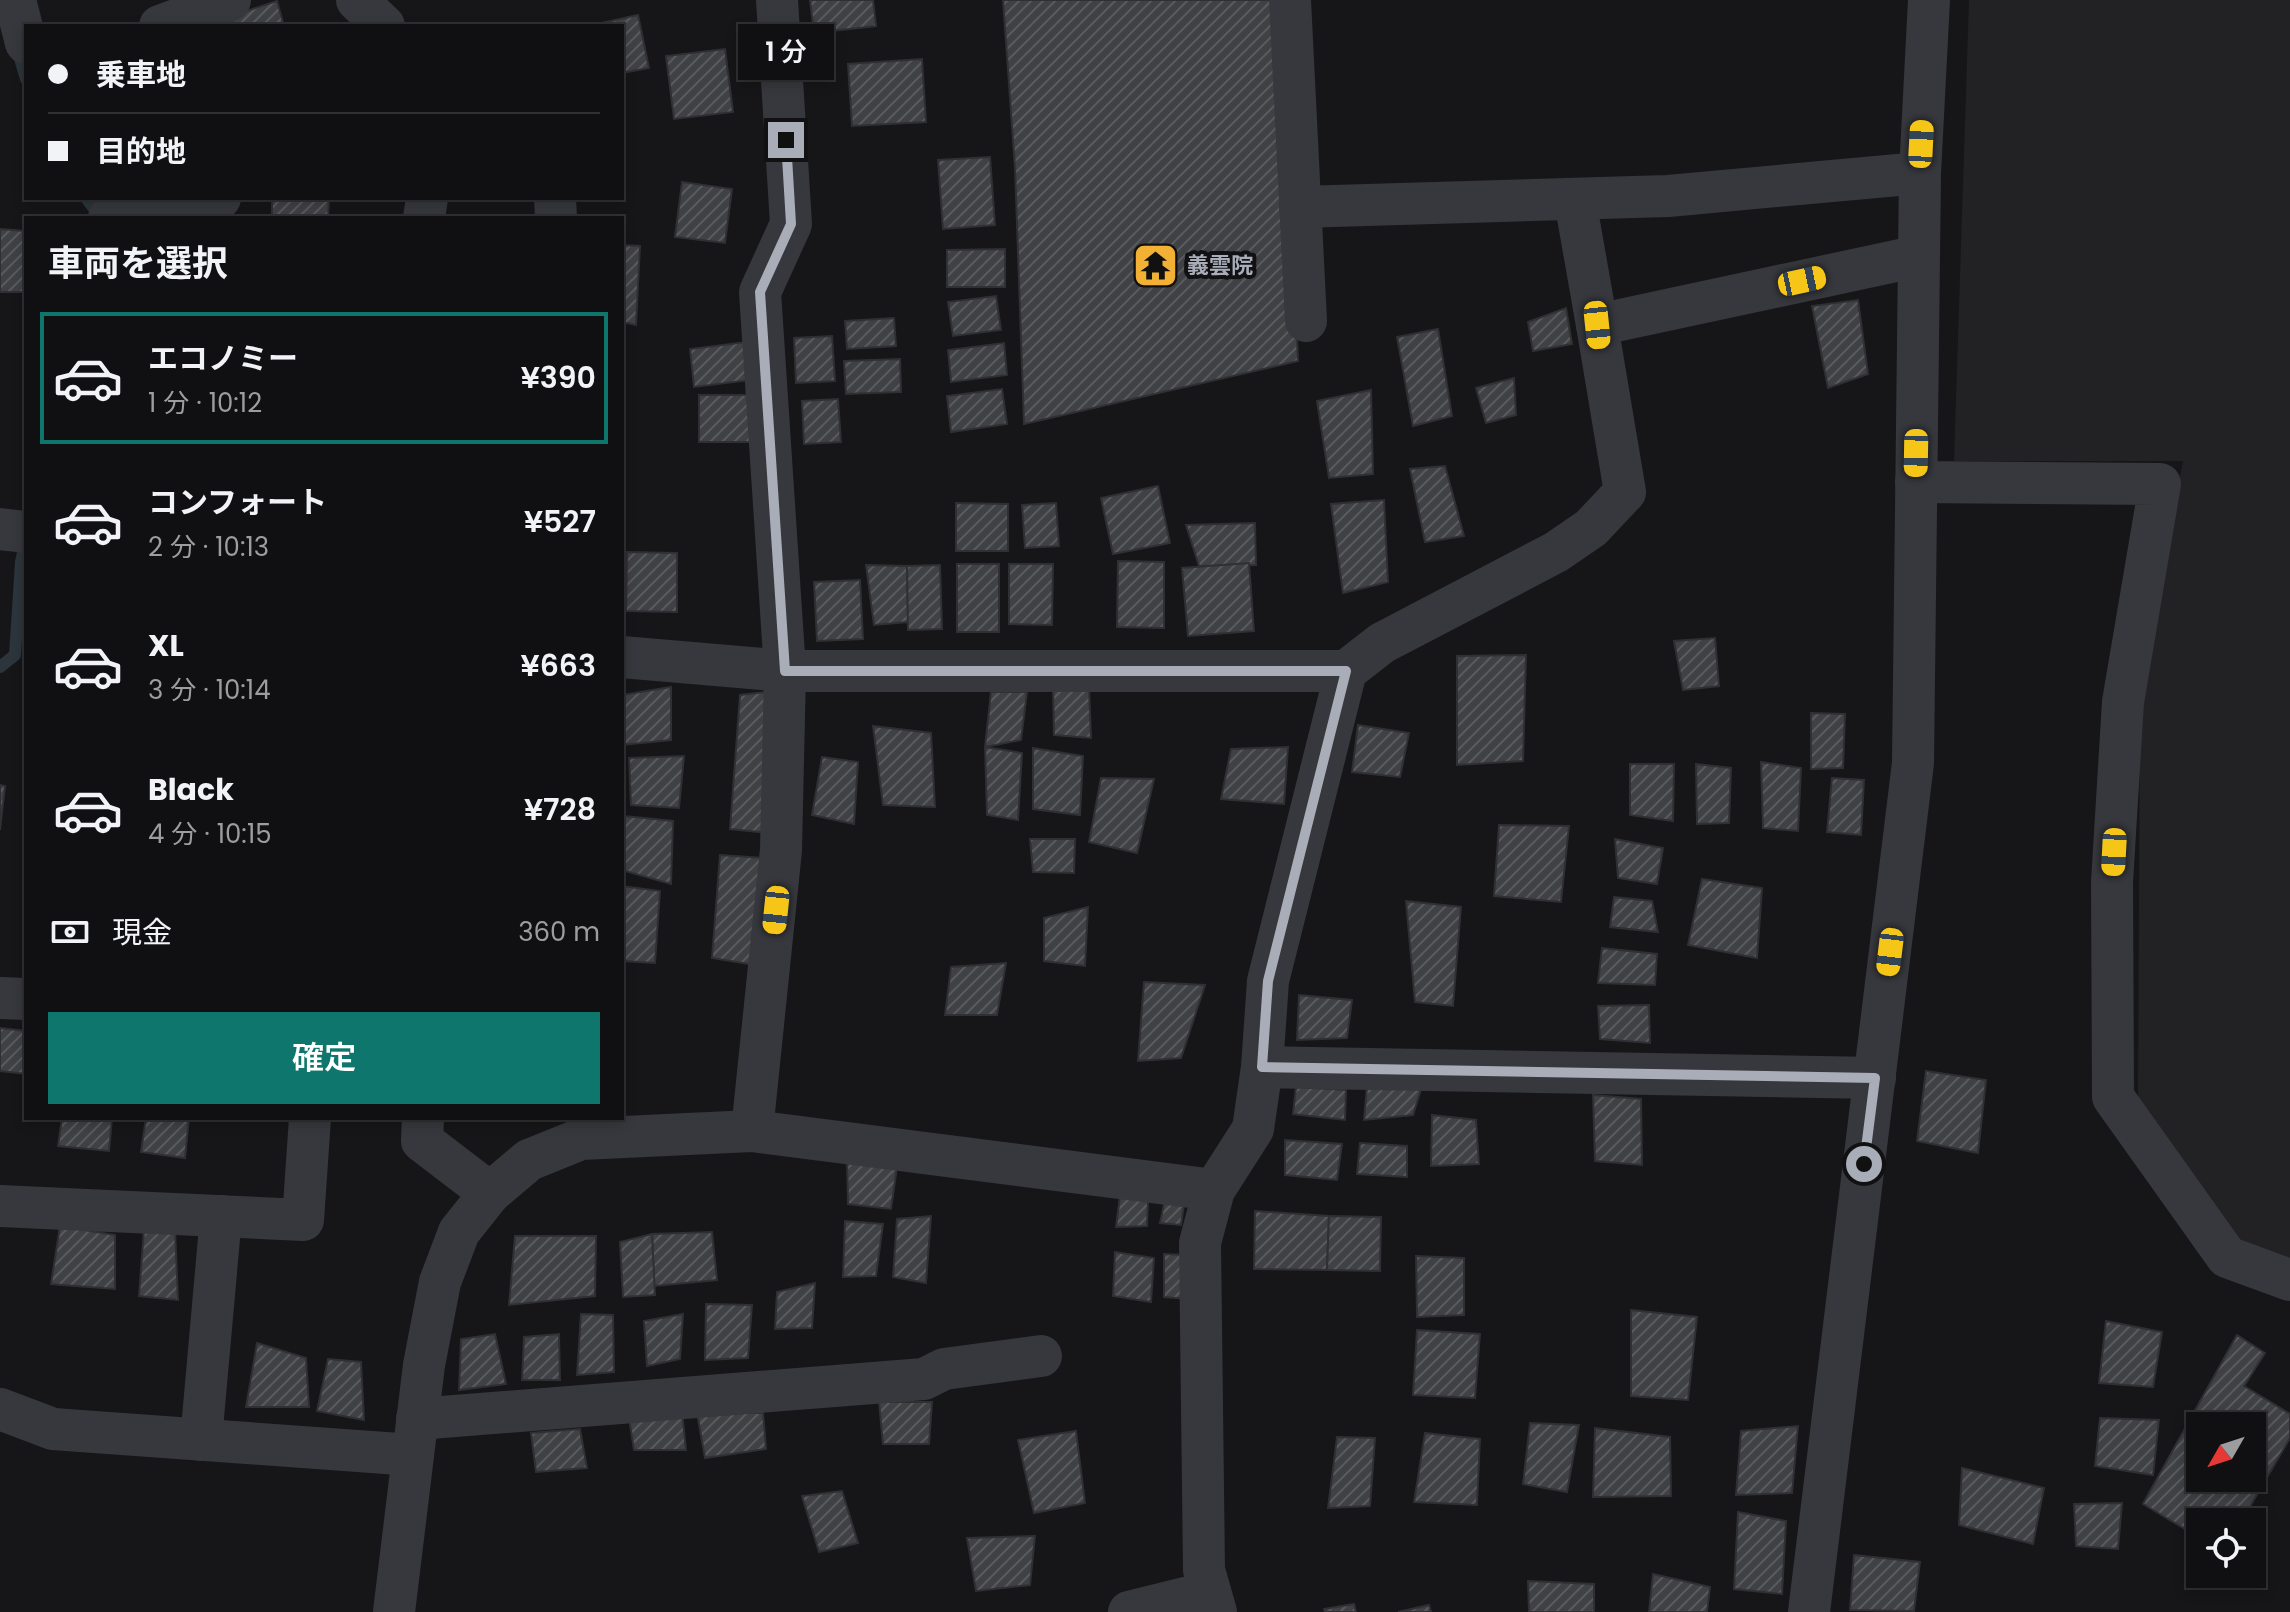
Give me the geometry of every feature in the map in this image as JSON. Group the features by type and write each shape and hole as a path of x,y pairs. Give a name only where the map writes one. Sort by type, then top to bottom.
{"street":[{"path":"15,0 24,35"},
{"path":"165,24 230,0"},
{"path":"357,0 382,24"},
{"path":"752,1131 781,859 785,671 760,292 791,224 777,0"},
{"path":"1290,0 1306,321"},
{"path":"1809,1612 1913,763 1920,173 1929,0"},
{"path":"1300,207 1668,196 1920,173"},
{"path":"120,216 209,200"},
{"path":"624,657 785,671 1346,671 1382,643 1556,552 1591,528 1625,492 1575,200"},
{"path":"1597,325 1919,256"},
{"path":"1916,482 2160,484 2123,702 2112,882 2113,1097 2227,1257 2290,1280"},
{"path":"0,529 24,532"},
{"path":"1129,1612 1213,1602 1204,1570 1200,1243 1214,1190 1253,1129 1262,1067 1268,981 1346,671"},
{"path":"0,998 24,999"},
{"path":"1262,1067 1875,1078"},
{"path":"0,1206 303,1220 310,1120"},
{"path":"423,1120 422,1141 490,1193"},
{"path":"394,1612 424,1365 440,1282 459,1232 490,1193 556,1134 581,1139 752,1131 1214,1190"},
{"path":"201,1440 221,1216"},
{"path":"0,1409 53,1429 201,1440 415,1437 924,1379 944,1369 1041,1356"}],"shaded area":[{"path":"1969,0 2290,0 2290,1265 2240,1248 2138,1104 2140,691 2183,461 1954,461"}],"building":[{"path":"810,0 873,0 876,26 814,33"},
{"name":"義雲院","path":"1003,0 1281,0 1298,361 1024,424 1015,168"},
{"path":"277,1 283,24 233,24 231,16"},
{"path":"638,15 649,68 624,73 624,24 597,24"},
{"path":"725,49 733,112 674,119 666,56"},
{"path":"922,59 926,122 852,126 848,64"},
{"path":"990,157 995,225 943,229 938,160"},
{"path":"682,182 732,189 725,243 675,237"},
{"path":"272,200 329,200 328,216 272,216"},
{"path":"0,229 24,231 24,292 0,292"},
{"path":"624,245 640,246 636,325 624,322"},
{"path":"1005,249 1005,287 947,287 947,250"},
{"path":"996,296 1001,330 953,336 948,302"},
{"path":"1858,300 1868,374 1828,388 1812,306"},
{"path":"1566,308 1572,344 1533,351 1528,322"},
{"path":"894,318 896,346 847,349 845,321"},
{"path":"1438,329 1452,416 1413,426 1397,337"},
{"path":"832,336 835,381 796,383 794,338"},
{"path":"746,342 751,380 694,387 690,349"},
{"path":"1004,343 1007,375 951,382 948,350"},
{"path":"900,359 901,392 846,394 844,361"},
{"path":"1514,378 1516,415 1486,423 1476,388"},
{"path":"1002,389 1007,424 951,432 947,396"},
{"path":"1371,390 1373,474 1329,478 1317,401"},
{"path":"699,395 750,395 751,442 699,442"},
{"path":"838,399 841,442 804,444 802,401"},
{"path":"1445,466 1464,536 1425,542 1410,469"},
{"path":"1158,486 1170,543 1113,554 1101,498"},
{"path":"1384,500 1388,582 1343,593 1331,504"},
{"path":"956,503 1008,504 1008,551 956,551"},
{"path":"1056,503 1059,546 1025,548 1022,505"},
{"path":"1255,523 1256,565 1199,566 1186,525"},
{"path":"627,552 677,553 677,612 626,611"},
{"path":"1118,561 1164,562 1164,628 1117,627"},
{"path":"1249,563 1254,631 1188,636 1182,568"},
{"path":"957,564 999,564 999,632 957,632"},
{"path":"1009,564 1053,564 1052,625 1009,624"},
{"path":"866,565 907,566 908,622 874,625"},
{"path":"940,565 942,629 908,630 907,566"},
{"path":"860,580 863,639 817,641 814,582"},
{"path":"1715,638 1719,686 1683,690 1674,641"},
{"path":"1526,655 1523,761 1457,765 1457,656"},
{"path":"671,687 671,740 624,745 624,695"},
{"path":"1053,688 1089,688 1091,738 1054,735"},
{"path":"767,692 768,833 730,829 740,695"},
{"path":"991,692 1027,692 1021,740 985,747"},
{"path":"1811,713 1845,714 1843,768 1811,769"},
{"path":"1358,725 1409,733 1400,777 1352,772"},
{"path":"873,726 931,733 935,807 883,805"},
{"path":"985,747 1022,753 1018,820 987,815"},
{"path":"1288,747 1284,804 1221,799 1231,749"},
{"path":"1033,748 1083,756 1080,815 1033,809"},
{"path":"684,756 679,808 631,805 629,758"},
{"path":"822,757 858,762 854,824 812,815"},
{"path":"1761,762 1801,768 1798,831 1763,828"},
{"path":"1630,764 1674,764 1673,821 1630,815"},
{"path":"1696,764 1731,768 1729,823 1697,824"},
{"path":"1101,778 1154,779 1137,853 1089,842"},
{"path":"1832,778 1864,780 1861,835 1827,832"},
{"path":"0,785 5,786 0,830"},
{"path":"624,816 673,821 671,884 625,871"},
{"path":"1499,825 1569,826 1561,902 1494,896"},
{"path":"1030,839 1075,839 1074,873 1033,872"},
{"path":"1615,839 1663,848 1657,884 1618,878"},
{"path":"720,855 764,858 755,965 712,958"},
{"path":"1702,879 1762,888 1757,958 1688,945"},
{"path":"624,886 660,891 655,963 624,961"},
{"path":"1614,897 1652,901 1658,932 1610,927"},
{"path":"1406,901 1461,907 1453,1006 1415,1002"},
{"path":"1088,907 1085,966 1044,961 1044,918"},
{"path":"1602,948 1657,954 1655,985 1598,983"},
{"path":"1006,963 997,1015 945,1015 951,967"},
{"path":"1144,982 1205,985 1181,1058 1138,1061"},
{"path":"1299,995 1352,1000 1347,1038 1297,1040"},
{"path":"1649,1005 1650,1043 1600,1039 1598,1006"},
{"path":"0,1028 24,1031 24,1074 0,1071"},
{"path":"1926,1071 1986,1080 1978,1153 1917,1141"},
{"path":"1367,1086 1422,1086 1413,1115 1364,1120"},
{"path":"1296,1087 1346,1090 1345,1120 1293,1114"},
{"path":"1593,1095 1641,1099 1642,1165 1595,1161"},
{"path":"1432,1115 1476,1120 1479,1164 1431,1166"},
{"path":"62,1120 112,1120 109,1151 58,1146"},
{"path":"146,1120 189,1120 185,1158 141,1152"},
{"path":"1285,1140 1342,1144 1337,1180 1285,1175"},
{"path":"1360,1143 1407,1146 1407,1177 1357,1174"},
{"path":"847,1161 897,1167 891,1209 848,1204"},
{"path":"1120,1196 1148,1201 1147,1226 1116,1227"},
{"path":"1164,1204 1184,1204 1181,1225 1160,1223"},
{"path":"1255,1211 1329,1216 1327,1270 1254,1269"},
{"path":"931,1216 926,1283 893,1277 897,1219"},
{"path":"1329,1216 1381,1217 1380,1271 1327,1270"},
{"path":"845,1221 883,1224 876,1276 843,1277"},
{"path":"60,1226 115,1235 115,1289 51,1284"},
{"path":"144,1229 175,1230 178,1300 139,1296"},
{"path":"712,1232 717,1280 654,1286 652,1234"},
{"path":"652,1234 655,1295 623,1297 620,1242"},
{"path":"515,1236 596,1236 595,1296 509,1305"},
{"path":"1115,1252 1154,1258 1151,1302 1113,1296"},
{"path":"1164,1254 1184,1255 1188,1299 1164,1297"},
{"path":"1416,1256 1464,1258 1464,1315 1417,1317"},
{"path":"815,1283 812,1328 775,1329 777,1292"},
{"path":"706,1304 752,1305 748,1358 705,1360"},
{"path":"1631,1310 1697,1317 1688,1400 1631,1396"},
{"path":"581,1314 613,1315 614,1372 577,1375"},
{"path":"683,1314 680,1359 647,1366 644,1321"},
{"path":"2106,1321 2162,1332 2153,1387 2099,1383"},
{"path":"1417,1330 1480,1334 1475,1398 1413,1395"},
{"path":"495,1334 506,1384 459,1390 461,1339"},
{"path":"559,1334 560,1380 522,1380 524,1337"},
{"path":"2237,1335 2265,1353 2244,1386 2290,1414 2290,1438 2266,1479 2266,1412 2194,1412"},
{"path":"257,1343 306,1358 309,1407 246,1407"},
{"path":"328,1359 361,1362 364,1420 317,1411"},
{"path":"879,1402 932,1402 929,1444 883,1444"},
{"path":"682,1412 686,1450 634,1450 629,1418"},
{"path":"697,1413 763,1413 766,1449 705,1458"},
{"path":"2100,1418 2159,1420 2153,1475 2095,1466"},
{"path":"1530,1423 1579,1425 1567,1492 1523,1484"},
{"path":"1798,1426 1792,1493 1736,1495 1741,1431"},
{"path":"2186,1427 2186,1492 2258,1492 2249,1508 2186,1508 2186,1530 2143,1504"},
{"path":"1595,1428 1670,1437 1671,1496 1593,1497"},
{"path":"580,1429 587,1468 536,1472 531,1433"},
{"path":"1076,1431 1085,1503 1034,1513 1018,1440"},
{"path":"1425,1433 1480,1439 1477,1505 1414,1502"},
{"path":"1337,1437 1375,1438 1370,1506 1328,1508"},
{"path":"1962,1468 2044,1488 2033,1544 1959,1525"},
{"path":"842,1491 858,1543 819,1552 802,1496"},
{"path":"2122,1503 2118,1549 2076,1546 2074,1504"},
{"path":"1738,1512 1786,1521 1782,1594 1734,1589"},
{"path":"1035,1536 1030,1585 976,1591 967,1538"},
{"path":"1854,1555 1920,1562 1914,1611 1850,1610"},
{"path":"1653,1574 1710,1587 1707,1612 1649,1612"},
{"path":"1528,1581 1594,1584 1594,1612 1529,1612"},
{"path":"1354,1604 1356,1612 1325,1612 1324,1609"},
{"path":"1429,1605 1431,1612 1398,1612"}],"waterway":[{"path":"17,48 24,72"},
{"path":"88,200 100,216"},
{"path":"0,667 15,655 24,548"}],"place":[{"name":"義雲院","path":"1156,265"}],"route":[{"path":"786,140 791,224 760,292 785,671 1346,671 1268,981 1262,1067 1875,1078 1864,1164"}]}
